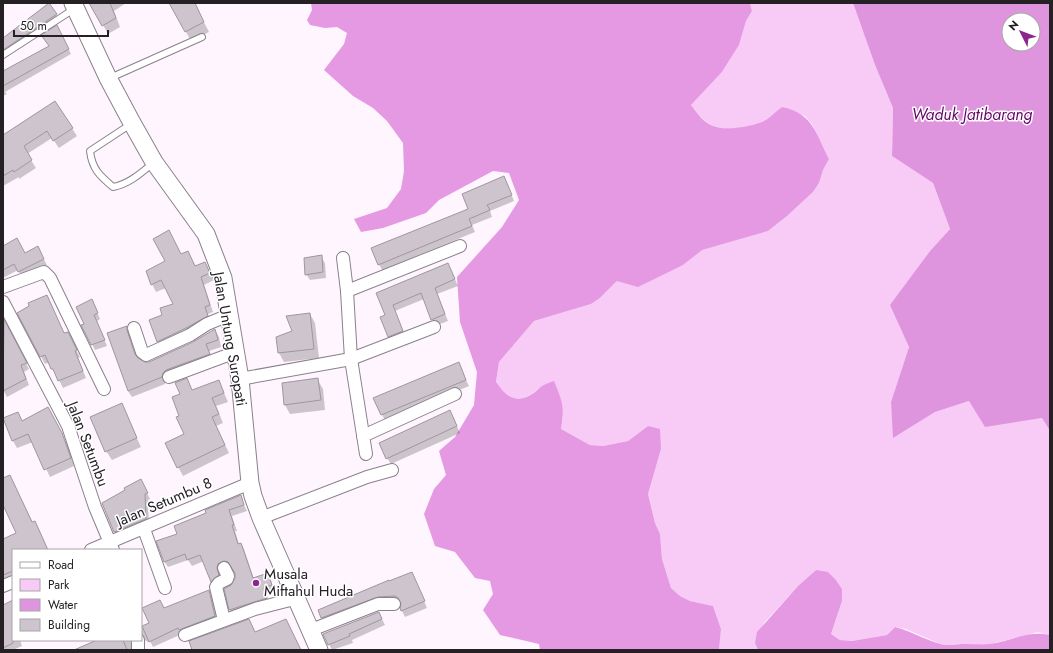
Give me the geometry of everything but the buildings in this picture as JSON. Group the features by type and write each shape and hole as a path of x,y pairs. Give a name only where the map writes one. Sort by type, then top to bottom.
{"main road":[{"name":"Jalan Untung Suropati","path":"74,5 108,78 154,162 206,234 223,278 240,379 250,483 253,496 261,518 298,598 319,650"}],"street":[{"path":"347,291 460,246"},
{"path":"343,258 347,291 351,359 366,454"},
{"path":"3,287 44,272 50,278 104,389"},
{"name":"Jalan Setumbu","path":"3,302 68,426 95,507 112,546"},
{"path":"134,328 142,352 146,355 190,335 207,324 229,315"},
{"path":"240,379 351,359 434,326"},
{"path":"168,377 236,352"},
{"path":"363,436 455,394"},
{"path":"261,518 367,477 392,470"},
{"name":"Jalan Setumbu 8","path":"96,549 112,546 144,529 250,483"},
{"path":"144,529 165,588"},
{"path":"224,568 228,576 227,579 219,583 216,587 224,620"},
{"path":"185,635 255,609 298,598"},
{"path":"311,630 378,604 394,604"}],"lane":[{"path":"3,55 74,5"},
{"path":"108,78 202,37"},
{"path":"132,123 90,151 92,163 101,177 113,188 122,186 154,162"}],"green space":[{"path":"750,3 853,3 875,65 893,108 892,156 933,183 950,229 930,251 891,305 909,347 891,402 894,437 935,412 969,401 1017,421 1042,418 1050,431 1050,635 1038,632 991,644 949,645 938,643 906,629 895,627 887,635 852,641 840,640 831,634 842,601 816,570 798,586 764,623 755,643 758,650 719,650 721,629 713,606 690,601 680,596 671,588 662,559 660,534 655,523 648,494 661,449 648,426 628,441 603,446 590,445 561,429 563,417 542,386 529,396 518,399 507,395 496,382 499,362 534,321 591,304 600,298 617,281 683,265 701,250 768,231 813,192 819,183 823,170 829,159 812,124 805,116 782,107 767,119 752,126 731,129 718,128 707,122 691,105 722,72 739,45 746,21 752,11"}],"shaded area":[{"path":"311,3 750,3 752,11 746,21 739,45 722,72 691,105 707,123 724,128 743,127 762,122 782,107 801,114 807,119 817,133 829,159 823,170 819,183 813,192 768,231 702,250 683,265 638,287 617,281 600,298 591,304 534,321 499,362 496,382 507,395 516,399 521,399 533,393 542,386 554,381 563,409 561,429 590,445 603,446 628,441 648,426 660,429 661,449 648,494 655,523 660,534 662,559 671,588 680,596 690,601 713,606 721,629 719,650 540,650 539,644 500,635 483,610 493,594 490,581 475,578 455,552 435,546 424,514 434,489 446,475 439,451 455,437 474,405 477,372 460,322 457,277 502,227 519,200 509,173 493,171 439,200 426,213 383,228 361,232 354,219 387,208 401,189 404,171 403,143 387,121 373,108 353,96 324,70 344,44 347,33 337,27 325,28 310,25 307,20 312,10"},
{"path":"816,570 828,572 842,589 842,601 831,634 840,640 852,641 887,635 895,627 936,643 950,645 990,644 1027,635 1042,634 1050,635 1050,650 758,650 755,643 757,632 798,586"}],"water":[{"name":"Waduk Jatibarang","path":"853,3 1050,3 1050,431 1042,418 985,427 969,401 935,412 893,438 891,402 909,347 890,305 930,251 950,229 933,183 892,156 893,108 875,65"}],"place":[{"name":"Musala Miftahul Huda","path":"256,583"}]}
